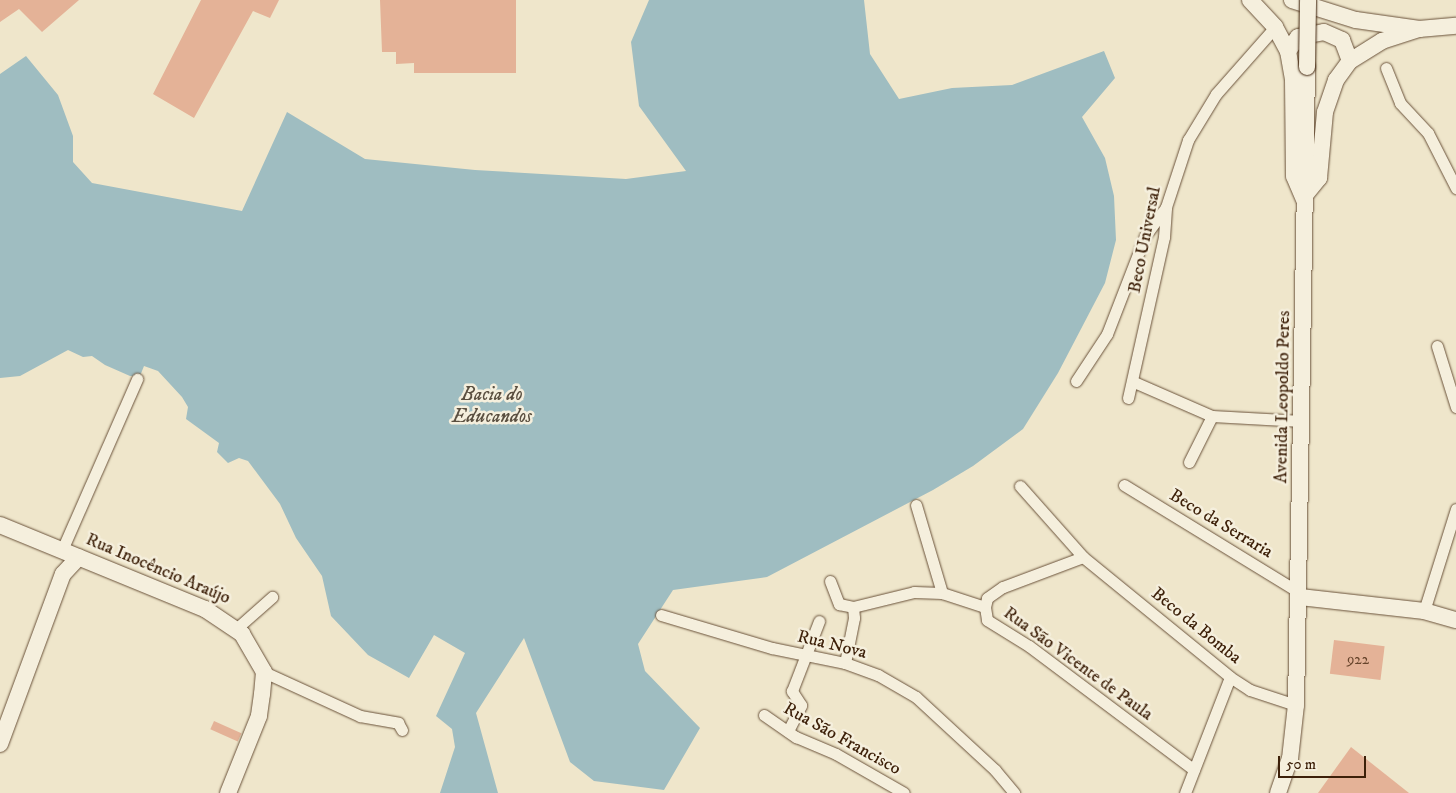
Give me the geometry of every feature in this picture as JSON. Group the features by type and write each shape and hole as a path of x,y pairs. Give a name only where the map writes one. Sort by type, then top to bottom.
{"street":[{"path":"1250,0 1274,27 1288,51 1293,80 1294,176 1306,199"},
{"path":"1292,0 1356,20 1418,28 1456,26"},
{"name":"Avenida Leopoldo Peres","path":"1278,793 1290,759 1296,705 1300,595 1308,0"},
{"name":"Beco Universal","path":"1128,398 1134,382 1164,237 1166,207 1188,140 1203,112 1274,27"},
{"path":"1306,199 1319,178 1329,95 1350,61 1382,41 1418,28"},
{"path":"1288,51 1298,37 1324,32 1342,40 1350,61"},
{"path":"1386,68 1400,103 1428,133 1451,164 1456,188"},
{"path":"1076,381 1107,334 1146,236 1166,207"},
{"path":"1437,346 1456,407"},
{"path":"0,744 63,574 62,550 137,379"},
{"path":"1134,382 1212,416 1302,421"},
{"path":"1189,462 1212,416"},
{"name":"Beco da Serraria","path":"1124,485 1300,595"},
{"name":"Beco da Bomba","path":"1020,486 1083,557 1230,677 1250,690 1296,705"},
{"path":"916,505 942,593"},
{"path":"1424,611 1456,510"},
{"name":"Rua Inocêncio Araújo","path":"3,526 204,609 237,628 264,672"},
{"path":"63,574 79,557"},
{"path":"985,607 987,598 1003,587 1083,557"},
{"path":"830,581 839,604 852,607 854,618 845,663"},
{"name":"Rua São Vicente de Paula","path":"852,607 914,592 942,593 985,607 987,620 1029,646 1194,770"},
{"path":"1300,595 1424,611 1456,620"},
{"path":"237,628 272,597"},
{"name":"Rua Nova","path":"661,614 736,638 806,656 845,663 878,675 916,697 994,770 1014,793"},
{"path":"788,731 800,707 792,693 819,621"},
{"path":"228,793 259,716 264,672 360,716 398,723 402,730"},
{"path":"1185,793 1230,677"},
{"name":"Rua São Francisco","path":"764,715 788,731 853,763 904,793"}],"water":[{"name":"Bacia do Educandos","path":"649,0 864,0 870,54 899,99 952,88 1012,85 1104,51 1115,78 1082,117 1105,158 1114,196 1116,240 1105,283 1058,373 1023,429 973,466 933,490 767,577 673,590 638,644 645,671 700,728 664,790 594,781 570,762 524,638 476,713 498,793 440,793 455,747 452,729 436,716 465,653 434,635 409,678 368,655 331,616 322,576 296,538 280,504 248,461 239,458 228,463 217,452 219,443 186,419 188,407 182,397 158,371 144,366 140,376 130,376 105,365 92,356 83,357 68,350 20,376 0,378 0,74 26,56 58,95 73,136 73,162 92,183 242,211 287,112 365,159 475,170 626,179 686,171 639,106 631,42"}],"building":[{"path":"0,0 79,0 42,32 19,9 0,22"},
{"path":"201,0 279,0 270,18 253,11 194,118 153,94"},
{"path":"380,0 516,0 516,73 414,73 414,63 396,64 396,52 382,52"},
{"path":"1334,640 1385,646 1380,680 1330,674"},
{"path":"214,721 241,733 238,741 210,729"},
{"path":"1351,747 1409,793 1318,793"}]}
